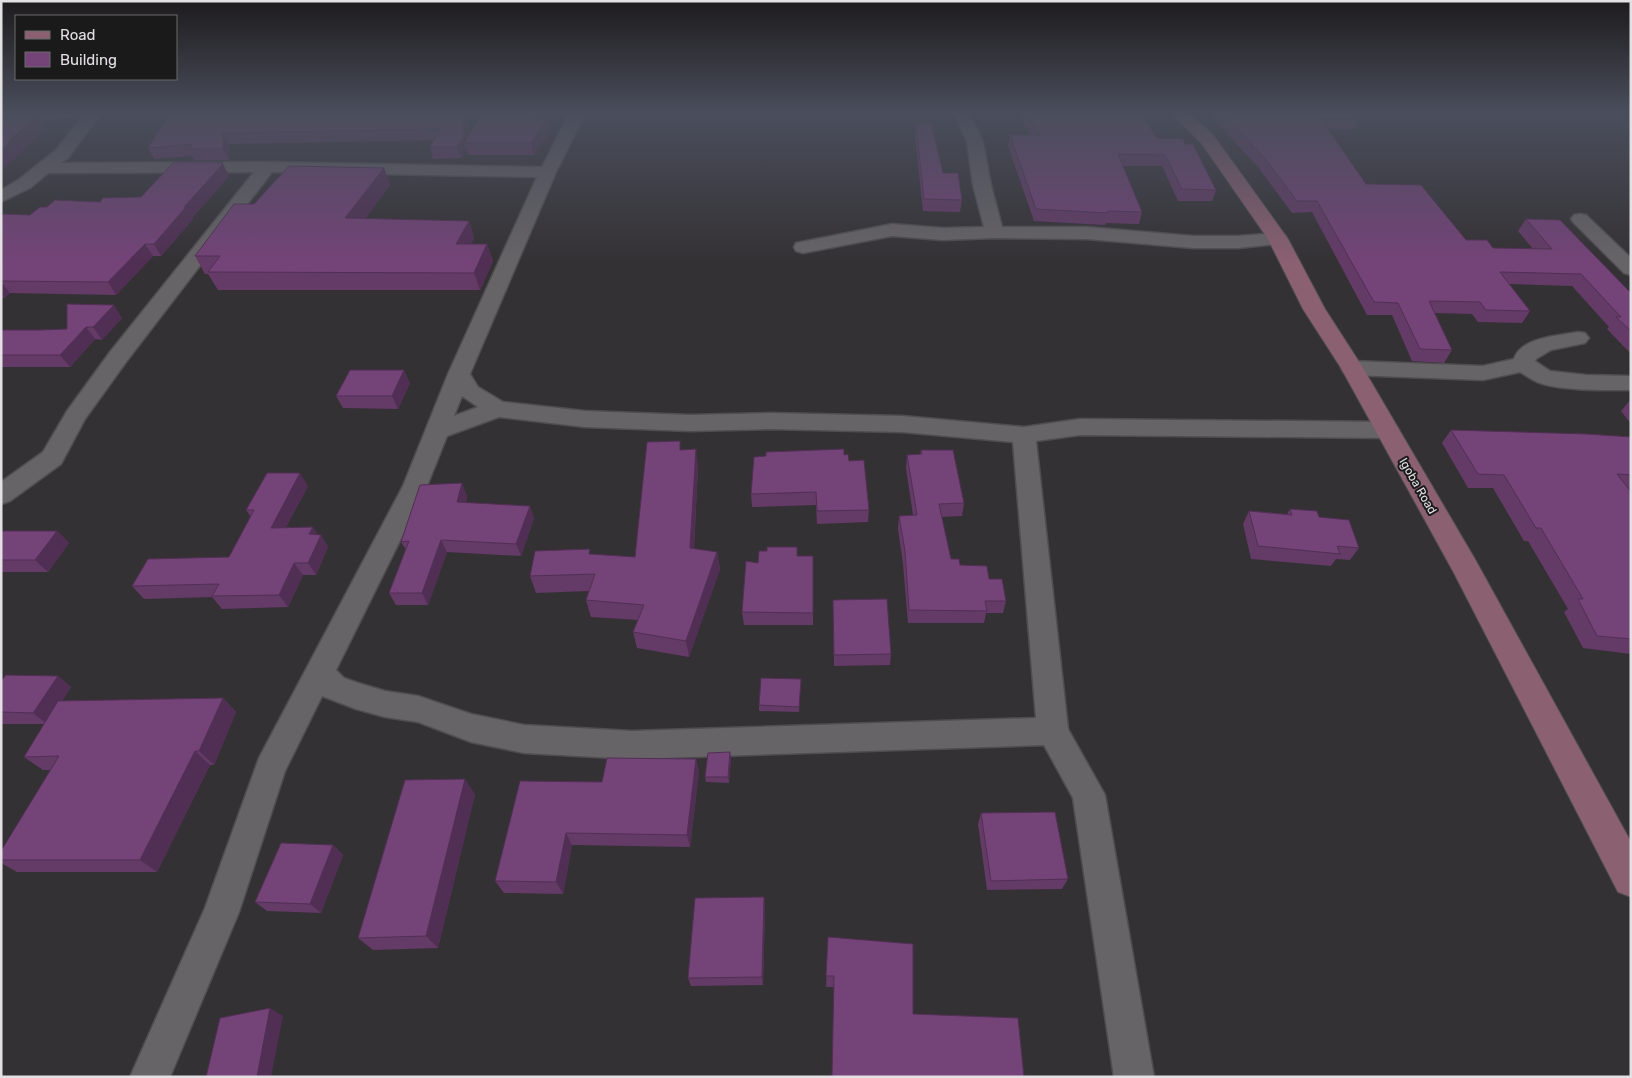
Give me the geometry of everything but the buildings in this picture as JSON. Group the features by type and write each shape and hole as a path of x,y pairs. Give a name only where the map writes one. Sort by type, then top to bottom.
{"street":[{"path":"1,198 24,184 52,162"},
{"path":"150,1077 221,912 270,768 415,486 459,374 553,162"},
{"path":"978,162 994,232"},
{"name":"Igoba Road","path":"1224,162 1278,239 1314,310 1352,368 1466,569 1631,879"},
{"path":"45,168 267,167 548,172"},
{"path":"1,495 52,458 76,416 118,357 267,167"},
{"path":"1580,219 1631,270"},
{"path":"803,247 892,230 943,234 994,232 1087,233 1193,242 1238,242 1278,239"},
{"path":"1523,364 1526,355 1544,345 1578,338"},
{"path":"1352,368 1483,373 1523,364 1545,377 1586,382 1631,383"},
{"path":"459,374 470,392 497,409 585,419 902,424 1024,435 1080,427 1386,430"},
{"path":"438,430 497,409"},
{"path":"1024,435 1053,731 1089,795 1134,1077"},
{"path":"318,672 333,687 356,696 385,704 418,709 471,728 524,738 632,745 1053,731"}]}
